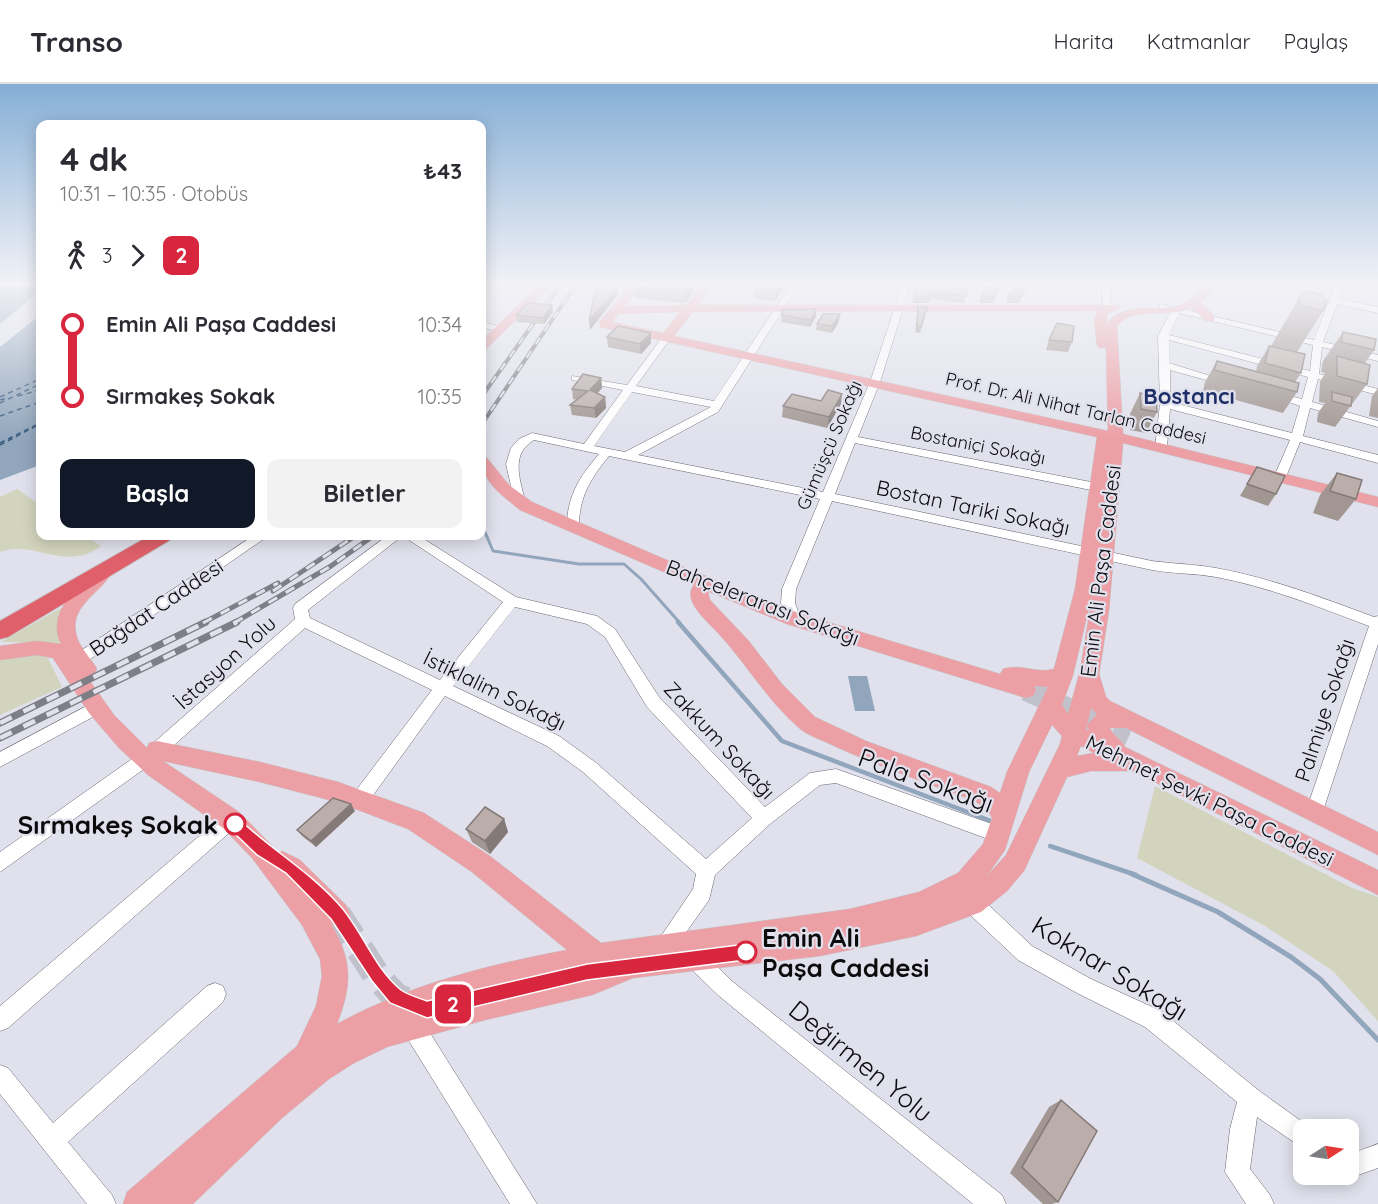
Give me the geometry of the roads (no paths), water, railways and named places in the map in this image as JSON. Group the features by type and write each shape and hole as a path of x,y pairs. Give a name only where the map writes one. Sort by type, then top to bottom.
{"highway":[{"path":"0,618 137,540"},
{"path":"0,631 156,540"}],"main road":[{"name":"Prof. Dr. Ali Nihat Tarlan Caddesi","path":"653,335 1110,435 1378,502"},
{"name":"Emin Ali Paşa Caddesi","path":"412,1025 592,981 633,965 820,943 916,923 972,903 998,883 1015,863 1060,769 1075,734 1090,671 1100,610 1096,487 1110,435 1103,335"},
{"name":"Emin Ali Paşa Caddesi","path":"307,1056 381,1015 423,999 522,972 597,957 850,922 923,904 967,881 993,850 1018,772 1051,706 1063,675 1097,553 1110,435 1111,335"},
{"name":"Bahçelerarası Sokağı","path":"486,467 503,488 519,501 794,619 1026,690"},
{"name":"Bağdat Caddesi","path":"101,705 81,658 67,637 67,618 76,600 109,567"},
{"path":"710,584 699,590 703,604 741,645 775,690 807,723 858,747 983,794 997,805 1001,826"},
{"name":"Bağdat Caddesi","path":"0,653 37,648 59,651 101,705 151,755 231,820 262,850"},
{"path":"908,655 960,662 1033,680 1044,680 1063,675"},
{"name":"Mehmet Şevki Paşa Caddesi","path":"1090,671 1097,700 1129,728 1378,844"},
{"name":"Mehmet Şevki Paşa Caddesi","path":"1051,706 1060,720 1075,734 1146,766 1378,883"},
{"path":"1146,766 1103,739 1098,725 1104,718 1129,728 1281,812 1378,857"},
{"path":"151,755 260,772 360,799 416,822 481,864 597,957"},
{"path":"1060,769 1092,762 1112,761 1146,766"},
{"path":"262,850 291,868 337,914"},
{"path":"139,1204 307,1056 334,991 336,975 334,959 309,910 262,850"},
{"path":"460,1002 587,972 633,965"},
{"path":"170,1204 271,1107 319,1069 344,1053 383,1034 412,1025"}],"street":[{"path":"627,456 714,410 761,335"},
{"name":"Gümüşçü Sokağı","path":"794,619 788,603 789,589 826,496 853,439 890,335"},
{"path":"1285,335 1378,358"},
{"path":"1280,477 1297,436 1314,375 1321,335"},
{"path":"1161,448 1165,404 1163,336 1378,392"},
{"path":"588,446 666,338"},
{"path":"1164,365 1240,386"},
{"path":"576,378 718,405"},
{"path":"1262,392 1378,424"},
{"path":"1165,404 1297,436 1378,459"},
{"name":"Bostan Tariki Sokağı","path":"519,501 513,469 513,450 520,442 532,436 1160,567 1193,569 1240,578 1307,597 1377,622"},
{"name":"Bostaniçi Sokağı","path":"853,439 1096,487"},
{"path":"573,526 572,508 578,489 607,451"},
{"name":"Bağdat Caddesi","path":"81,658 255,540"},
{"name":"İstasyon Yolu","path":"0,863 151,755 303,621 300,608 328,584 389,540"},
{"name":"Zakkum Sokağı","path":"417,540 512,601 592,620 610,633 653,702 764,818"},
{"path":"360,799 442,689 512,601"},
{"name":"İstiklalim Sokağı","path":"303,621 553,741 589,767 706,871"},
{"name":"Palmiye Sokağı","path":"1314,814 1377,622"},
{"path":"0,760 101,705"},
{"name":"Pala Sokağı","path":"706,871 764,818 816,778 836,776 1001,826"},
{"path":"0,1020 231,820"},
{"path":"663,948 702,893 706,871"},
{"name":"Koknar Sokağı","path":"972,903 1025,953 1084,986 1153,1019 1250,1098 1293,1129"},
{"name":"Değirmen Yolu","path":"695,959 726,989 986,1202"},
{"path":"52,1140 215,994"},
{"path":"412,1025 524,1204"},
{"path":"0,1076 103,1204"},
{"path":"1250,1098 1242,1129 1237,1172 1261,1204"},
{"path":"1359,1163 1378,1156"}],"water":[{"path":"15,335 36,335 36,466 0,480 0,347"},
{"path":"848,676 867,676 875,711 855,711"}],"waterway":[{"path":"486,534 493,551 579,564 624,564 641,579 680,623"},
{"path":"678,622 782,741 991,821"},
{"path":"1050,846 1136,875"},
{"path":"1132,874 1218,912 1291,957 1320,979 1378,1040"}],"tunnel":[{"path":"1026,690 1129,736"},
{"path":"337,914 377,976 396,997 419,1006"}],"railway":[{"path":"486,390 525,335"},
{"path":"486,418 542,335"},
{"path":"273,591 349,540"},
{"path":"234,623 331,566 367,540"},
{"path":"203,623 278,583"},
{"path":"0,723 206,622"},
{"path":"0,738 237,622"}],"place":[{"name":"Sırmakeş Sokak","path":"235,824"},
{"name":"Emin Ali Paşa Caddesi","path":"746,952"}],"district":[{"name":"Bostancı","path":"1189,396"}]}
